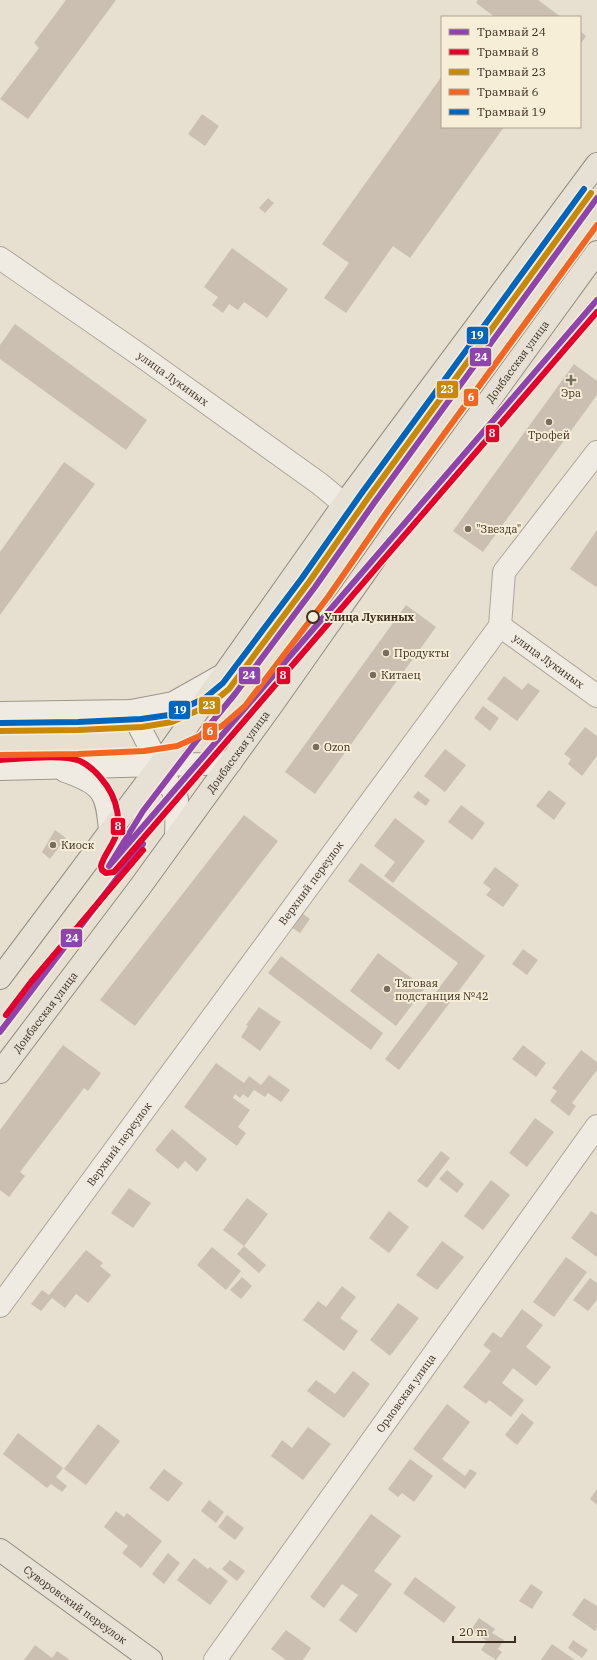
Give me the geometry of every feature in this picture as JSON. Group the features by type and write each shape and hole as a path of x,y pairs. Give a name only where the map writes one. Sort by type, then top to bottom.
{"main road":[{"path":"0,978 159,766 221,676 344,504 597,164"},
{"name":"Донбасская улица","path":"0,1072 140,887 176,836 232,762 400,523 597,252"},
{"name":"Суворовский переулок","path":"0,1550 151,1660"}],"street":[{"name":"улица Лукиных","path":"0,258 140,355 320,484 344,504"},
{"path":"500,626 504,572 597,452"},
{"name":"улица Лукиных","path":"500,626 597,696"},
{"name":"Верхний переулок","path":"0,1306 500,626"},
{"path":"0,714 131,711 173,703 221,676"},
{"path":"131,711 176,799 176,836"},
{"path":"0,769 159,766 232,762"},
{"path":"56,768 86,778 103,792 108,807 110,830"},
{"name":"Орловская улица","path":"215,1660 597,1126"}],"building":[{"path":"66,0 116,0 28,119 0,99 39,48 34,43"},
{"path":"478,0 538,0 560,16 494,16 476,3"},
{"path":"581,32 586,36 581,44"},
{"path":"441,77 441,128 503,128 410,258 393,246 346,313 324,298 349,263 322,244"},
{"path":"202,114 219,126 205,146 188,134"},
{"path":"268,198 274,203 265,213 259,208"},
{"path":"232,248 288,289 267,318 244,302 238,310 229,304 223,313 212,305 218,297 204,287"},
{"path":"15,324 147,420 126,450 0,359 0,345"},
{"path":"574,364 597,381 597,395 483,552 453,531"},
{"path":"64,462 95,484 0,615 0,552"},
{"path":"597,530 597,585 596,587 570,569"},
{"path":"406,605 436,627 315,794 285,772"},
{"path":"504,676 522,690 528,683 540,691 517,721 487,699"},
{"path":"483,706 499,718 490,731 474,718"},
{"path":"585,727 597,736 597,756 582,776 568,764 571,759 564,754"},
{"path":"445,749 466,765 445,792 424,776"},
{"path":"549,790 566,803 554,820 536,806"},
{"path":"418,791 430,800 426,806 413,797"},
{"path":"461,805 485,823 472,840 448,822"},
{"path":"244,815 278,841 135,1026 100,1000"},
{"path":"395,818 425,841 393,883 384,876 395,862 374,846"},
{"name":"Киоск","path":"55,830 66,838 50,859 42,852"},
{"path":"361,863 485,956 399,1070 385,1059 458,963 348,881"},
{"path":"495,867 519,885 503,907 486,895 491,889 483,883"},
{"path":"302,913 310,919 300,933 291,927"},
{"path":"523,949 538,960 527,975 512,964"},
{"name":"Тяговая подстанция №42","path":"378,953 425,988 396,1026 350,991"},
{"path":"281,956 383,1033 371,1050 268,973"},
{"path":"259,1007 281,1022 260,1051 241,1037 248,1026 246,1025"},
{"path":"63,1045 101,1073 88,1091 84,1088 20,1172 25,1176 9,1197 0,1190 0,1130"},
{"path":"523,1045 546,1063 536,1077 512,1059"},
{"path":"581,1050 597,1062 597,1070 572,1103 576,1106 569,1116 550,1101 557,1091 552,1088"},
{"path":"216,1063 244,1083 249,1076 261,1085 269,1075 290,1090 281,1102 268,1093 265,1097 254,1090 248,1098 243,1094 240,1098 235,1094 233,1098 250,1110 238,1127 246,1133 237,1146 184,1107"},
{"path":"535,1118 554,1132 527,1167 509,1153"},
{"path":"172,1129 207,1159 197,1172 185,1161 178,1169 155,1150"},
{"path":"441,1151 450,1158 427,1188 417,1181"},
{"path":"447,1170 464,1184 457,1193 439,1179"},
{"path":"491,1180 510,1195 483,1230 464,1216"},
{"path":"129,1188 151,1203 133,1228 111,1213"},
{"path":"247,1198 268,1214 244,1246 223,1230"},
{"path":"389,1211 409,1227 389,1253 369,1238"},
{"path":"591,1211 597,1215 597,1257 571,1238"},
{"path":"442,1241 464,1257 437,1290 416,1275"},
{"path":"244,1246 266,1265 259,1273 237,1254"},
{"path":"212,1247 241,1271 226,1290 197,1265"},
{"path":"86,1250 103,1263 100,1266 111,1275 88,1303 76,1294 65,1308 52,1298 41,1311 31,1304 42,1290 49,1295"},
{"path":"566,1257 587,1272 554,1317 533,1302"},
{"path":"242,1277 252,1286 241,1299 230,1290"},
{"path":"590,1278 597,1283 597,1300 588,1311 573,1300"},
{"path":"342,1286 356,1297 340,1318 358,1331 344,1351 303,1320 318,1301 326,1307"},
{"path":"398,1303 419,1318 390,1356 370,1340"},
{"path":"522,1309 543,1325 526,1347 551,1367 536,1386 513,1368 502,1383 524,1400 511,1417 489,1400 486,1404 463,1387 491,1351 483,1345 493,1332 501,1338"},
{"path":"353,1371 370,1384 344,1418 307,1391 316,1380 335,1394"},
{"path":"447,1404 470,1422 442,1459 465,1476 470,1469 477,1473 465,1489 413,1449"},
{"path":"522,1413 534,1423 517,1445 505,1435"},
{"path":"98,1424 120,1441 86,1485 64,1469"},
{"path":"308,1427 331,1444 303,1480 271,1456 282,1440 292,1448"},
{"path":"18,1433 63,1468 56,1477 67,1486 62,1492 51,1484 47,1488 3,1454"},
{"path":"410,1459 433,1476 414,1502 402,1493 398,1497 388,1489"},
{"path":"164,1469 183,1483 168,1502 149,1488"},
{"path":"597,1489 597,1505 590,1499"},
{"path":"209,1500 224,1512 216,1523 201,1511"},
{"path":"116,1511 124,1517 127,1513 162,1541 141,1568 122,1553 128,1546 104,1527"},
{"path":"371,1514 401,1536 374,1571 392,1584 356,1633 339,1620 358,1595 342,1584 324,1608 310,1597"},
{"path":"227,1515 244,1528 235,1540 218,1527"},
{"path":"168,1553 180,1563 164,1584 152,1574"},
{"path":"194,1558 208,1569 210,1567 228,1581 210,1605 177,1580"},
{"path":"230,1560 245,1571 237,1581 222,1569"},
{"path":"415,1577 456,1607 444,1623 403,1593"},
{"path":"531,1584 543,1592 532,1609 519,1601"},
{"path":"584,1598 597,1606 597,1628 595,1631 572,1615"},
{"path":"479,1618 495,1629 492,1633 504,1640 498,1649 502,1652 496,1660 481,1650 487,1641 471,1630"},
{"path":"286,1630 311,1648 303,1660 286,1660 271,1649"},
{"path":"573,1640 588,1650 582,1658 568,1648"},
{"path":"552,1644 575,1660 541,1660"},
{"path":"35,1645 52,1658 57,1651 70,1660 24,1660"}],"tram line":[{"name":"19","path":"0,723 78,722 141,719 169,715 205,698 223,683 302,578 361,494 584,189"},
{"name":"23","path":"0,731 142,727 172,722 210,705 229,689 309,582 368,498 591,193"},
{"name":"24","path":"597,198 374,503 315,587 235,694 198,739 143,811 109,866 597,300"},
{"name":"6","path":"0,755 144,751 177,746 222,726 245,706 328,597 387,512 597,225"},
{"name":"8","path":"0,760 41,758 72,759 80,761 95,772 110,791 117,811 117,832 101,866 102,870 106,873 114,872 597,312"},
{"name":"24","path":"0,1032 143,844"},
{"name":"8","path":"6,1015 31,982 143,850"}],"place":[{"name":"Эра","path":"571,380"},
{"name":"Трофей","path":"549,422"},
{"name":"\"Звезда\"","path":"468,529"},
{"name":"Улица Лукиных","path":"313,617"},
{"name":"Продукты","path":"386,653"},
{"name":"Китаец","path":"373,675"},
{"name":"Ozon","path":"316,747"},
{"name":"Киоск","path":"53,845"},
{"name":"Тяговая подстанция №42","path":"387,989"}]}
